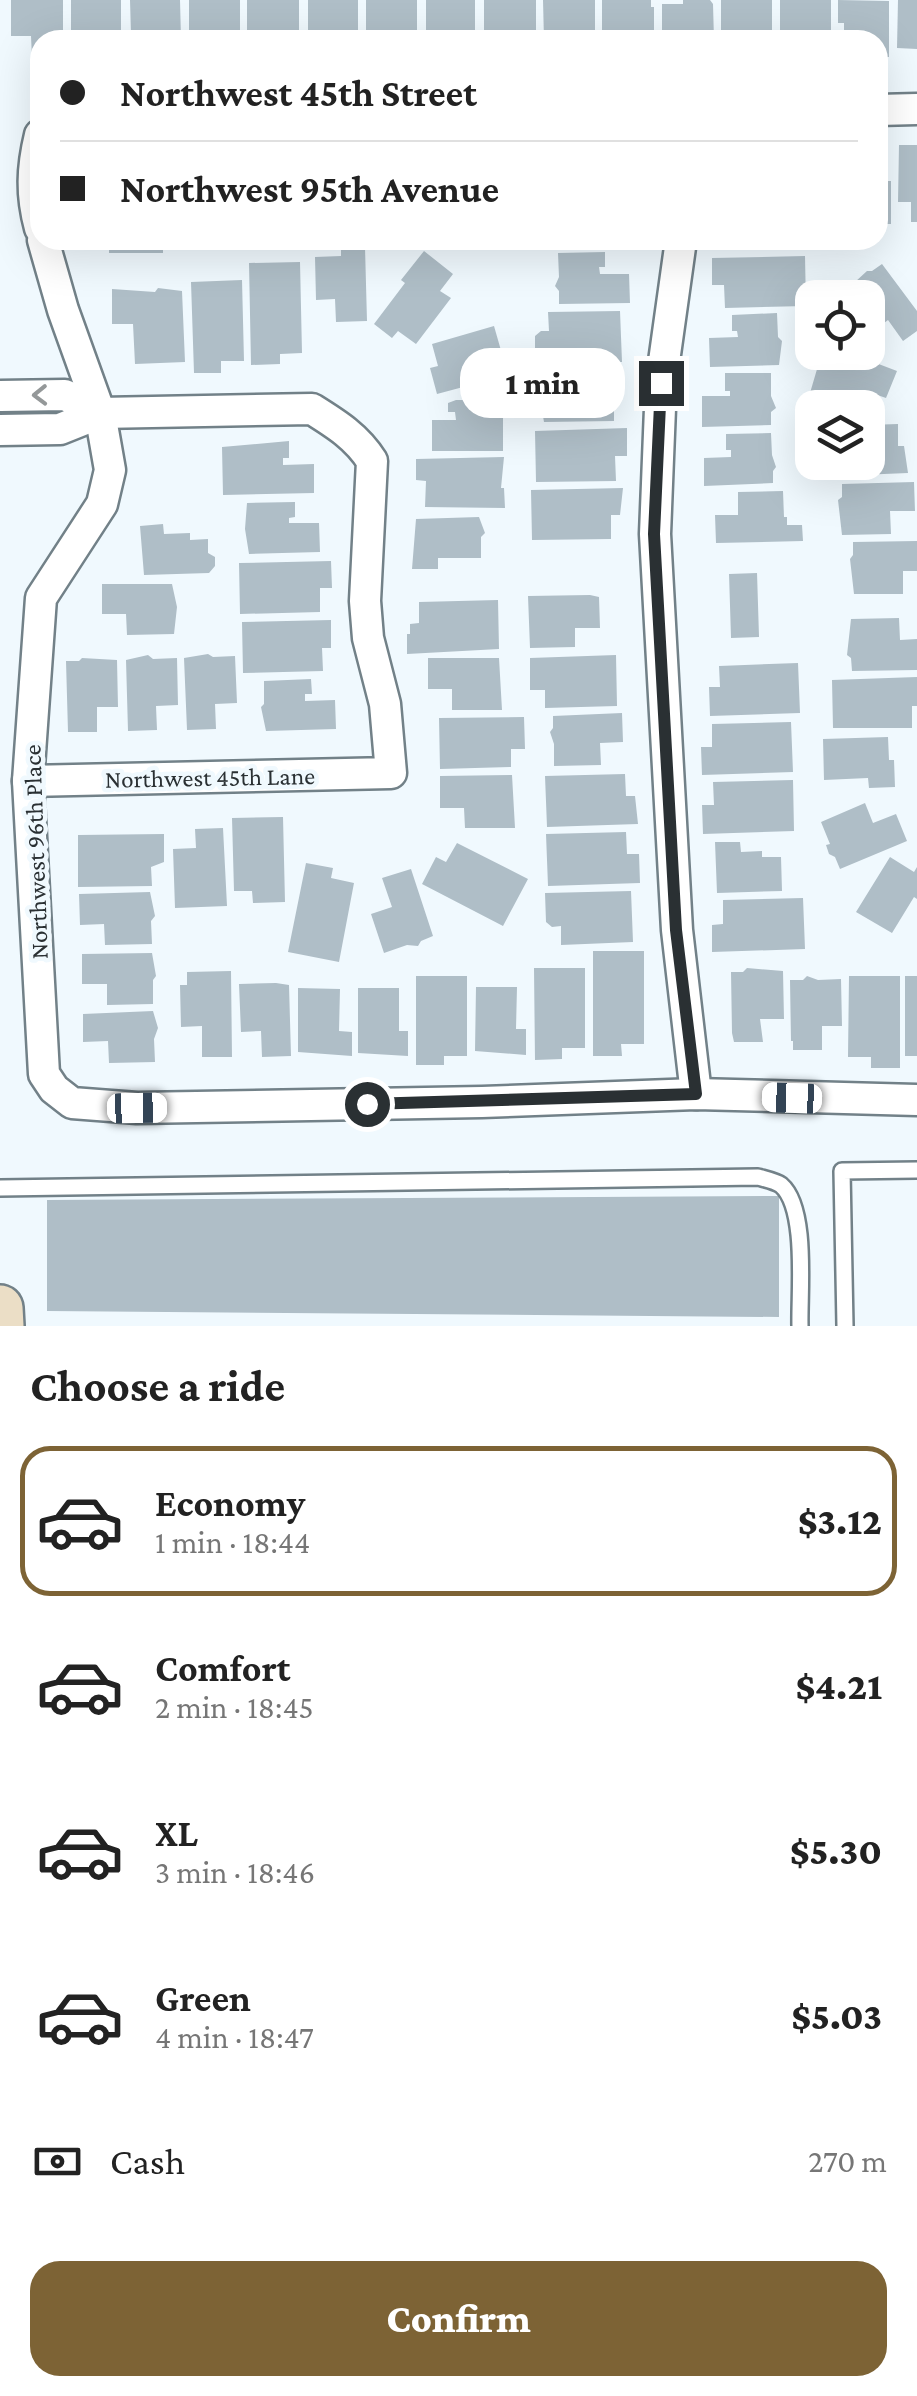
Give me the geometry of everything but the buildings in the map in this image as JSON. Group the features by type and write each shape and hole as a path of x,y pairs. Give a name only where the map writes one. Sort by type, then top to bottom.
{"street":[{"path":"888,110 917,109"},
{"name":"Northwest 96th Place","path":"47,250 63,310 100,413 110,470 102,504 40,598 28,780 44,1074 54,1090 72,1102 137,1108 696,1094"},
{"path":"680,250 661,383 654,534 676,930 696,1094 917,1100"},
{"path":"0,396 64,395 100,413"},
{"name":"Northwest 45th Lane","path":"28,780 391,773 385,704 368,638 365,601 372,460 362,445 312,409 100,413"},
{"path":"0,430 60,430 100,413"},
{"path":"0,1308 0,1326"}],"lane":[{"path":"845,1326 842,1170 917,1170"},
{"path":"0,1188 758,1177 780,1184 791,1200 798,1227 800,1326"}],"route":[{"path":"367,1104 696,1094 676,930 654,534 661,383"}]}
